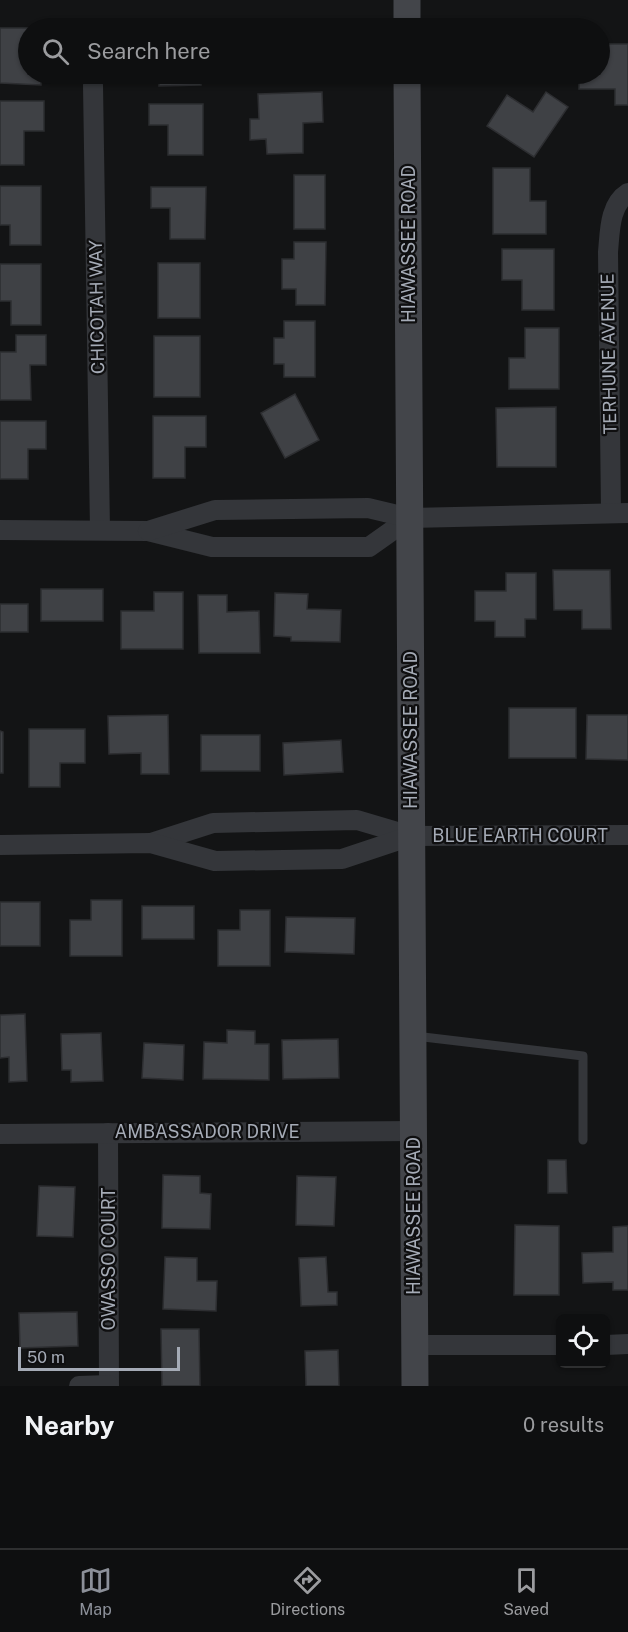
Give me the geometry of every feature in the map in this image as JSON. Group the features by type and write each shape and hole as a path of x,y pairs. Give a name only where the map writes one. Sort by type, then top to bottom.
{"main road":[{"path":"407,0 407,18"},
{"name":"HIAWASSEE ROAD","path":"407,84 415,1386"}],"street":[{"name":"CHICOTAH WAY","path":"93,85 100,530"},
{"name":"TERHUNE AVENUE","path":"620,513 608,252 611,218 625,195"},
{"path":"148,531 214,510 368,508 410,518 620,513"},
{"path":"0,530 148,531 212,547 369,547 410,518"},
{"path":"151,843 213,823 357,820 411,836"},
{"name":"BLUE EARTH COURT","path":"411,836 628,835"},
{"path":"0,845 151,843 215,861 342,859 411,836"},
{"name":"AMBASSADOR DRIVE","path":"0,1134 414,1131"},
{"name":"OWASSO COURT","path":"108,1133 109,1385"},
{"path":"610,1344 628,1344"},
{"path":"415,1345 556,1345"},
{"path":"79,1386 109,1385"}],"lane":[{"path":"413,1035 583,1056 583,1140"}],"building":[{"path":"0,28 18,28 18,84 0,83"},
{"path":"610,44 628,44 628,105 615,105 615,89 579,89 579,84 610,84"},
{"path":"159,84 201,84 201,85 159,86"},
{"path":"322,92 323,122 303,123 303,153 267,154 266,139 250,140 250,119 259,119 258,94"},
{"path":"546,92 568,107 534,157 487,126 507,95 533,112"},
{"path":"0,101 44,101 44,131 24,131 24,165 0,165"},
{"path":"149,104 203,104 203,155 168,155 168,125 149,125"},
{"path":"493,168 530,168 530,201 546,201 546,234 493,234"},
{"path":"294,175 325,175 325,229 294,229"},
{"path":"0,186 41,186 41,245 10,245 10,225 0,225"},
{"path":"151,187 206,187 205,239 170,239 170,208 151,208"},
{"path":"294,242 326,242 325,305 296,305 296,289 282,289 282,259 294,259"},
{"path":"502,249 554,249 554,310 522,310 522,280 502,280"},
{"path":"158,263 200,263 200,318 158,318"},
{"path":"0,264 41,264 41,325 11,325 11,301 0,301"},
{"path":"284,321 315,321 315,377 284,377 284,364 274,364 274,338 284,338"},
{"path":"525,328 559,328 559,389 509,389 509,358 525,358"},
{"path":"16,335 46,335 46,365 30,365 31,400 0,400 0,352 16,352"},
{"path":"154,336 200,336 200,397 154,397"},
{"path":"295,394 319,440 285,458 261,413"},
{"path":"556,407 556,467 497,467 496,408"},
{"path":"153,416 206,416 206,447 185,447 185,478 153,478"},
{"path":"0,421 46,421 46,449 28,449 28,479 0,479"},
{"path":"553,570 610,570 611,629 582,629 582,610 554,610"},
{"path":"506,573 536,573 536,619 525,619 525,637 495,637 495,621 475,621 475,591 506,591"},
{"path":"41,589 103,589 103,621 41,621"},
{"path":"154,592 183,592 183,649 121,649 121,611 154,611"},
{"path":"275,593 308,594 307,609 341,610 340,642 291,641 291,637 274,636"},
{"path":"198,595 227,595 227,612 259,611 260,653 199,653"},
{"path":"0,604 28,604 28,632 0,632"},
{"path":"509,708 576,708 576,758 509,758"},
{"path":"168,715 169,774 141,774 141,753 109,754 108,716"},
{"path":"587,715 628,715 628,760 586,759"},
{"path":"29,729 85,729 85,763 60,763 60,787 29,787"},
{"path":"0,731 3,732 3,773 0,773"},
{"path":"201,735 260,735 260,771 201,771"},
{"path":"341,740 343,772 284,775 283,743"},
{"path":"91,900 122,900 122,956 70,956 70,920 91,920"},
{"path":"0,902 40,902 40,946 0,946"},
{"path":"142,906 194,906 194,939 142,939"},
{"path":"240,910 270,910 270,966 218,966 218,930 240,930"},
{"path":"286,917 355,918 354,954 285,952"},
{"path":"25,1014 27,1081 9,1082 9,1057 0,1058 0,1015"},
{"path":"227,1030 255,1031 255,1044 269,1044 269,1080 203,1079 204,1042 227,1043"},
{"path":"101,1033 103,1081 71,1082 71,1070 62,1070 61,1034"},
{"path":"338,1039 339,1078 283,1079 282,1040"},
{"path":"144,1043 184,1045 183,1080 142,1078"},
{"path":"548,1160 566,1160 567,1193 548,1193"},
{"path":"163,1175 200,1176 200,1193 211,1194 210,1229 162,1228"},
{"path":"297,1176 336,1177 334,1226 296,1225"},
{"path":"39,1186 75,1187 73,1237 37,1236"},
{"path":"515,1225 559,1226 559,1295 514,1295"},
{"path":"628,1226 628,1290 613,1290 613,1282 583,1283 582,1253 613,1252 613,1227"},
{"path":"165,1257 197,1258 197,1281 217,1281 216,1311 163,1309"},
{"path":"326,1257 328,1292 337,1292 337,1305 301,1306 299,1258"},
{"path":"77,1312 78,1346 20,1348 19,1313"},
{"path":"161,1329 199,1329 200,1386 162,1386"},
{"path":"338,1350 339,1386 306,1386 305,1351"}]}
